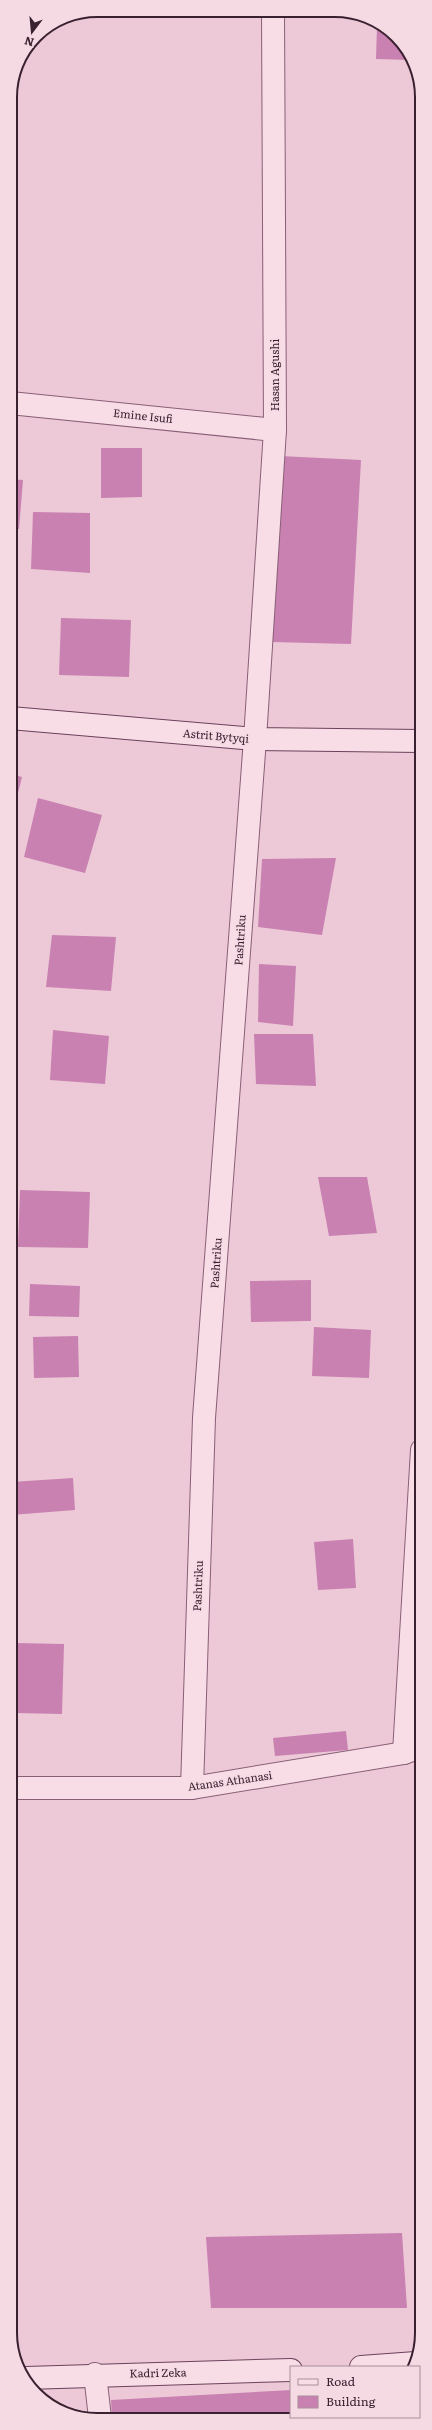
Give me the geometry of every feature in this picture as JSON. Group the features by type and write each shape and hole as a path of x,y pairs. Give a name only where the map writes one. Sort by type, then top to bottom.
{"street":[{"name":"Hasan Agushi","path":"255,739 275,430 273,17"},
{"name":"Emine Isufi","path":"17,404 275,430"},
{"name":"Astrit Bytyqi","path":"17,719 255,739 415,742"},
{"name":"Pashtriku","path":"192,1788 204,1418 255,739"},
{"path":"413,1750 415,1683"},
{"name":"Atanas Athanasi","path":"17,1788 192,1788 413,1750"},
{"path":"375,2366 409,2363"},
{"name":"Kadri Zeka","path":"30,2378 95,2374 290,2370"},
{"path":"95,2374 99,2413"}],"building":[{"path":"377,29 395,44 406,60 376,59"},
{"path":"101,448 142,448 142,497 101,498"},
{"path":"280,456 361,460 351,644 271,642"},
{"path":"17,480 23,480 19,529 17,529"},
{"path":"33,512 90,513 90,573 31,569"},
{"path":"61,618 131,620 129,677 59,675"},
{"path":"17,776 22,777 17,797"},
{"path":"38,798 102,815 85,873 24,857"},
{"path":"336,858 322,935 258,927 262,859"},
{"path":"52,935 116,937 111,991 46,987"},
{"path":"259,964 296,966 293,1026 258,1022"},
{"path":"53,1030 109,1036 105,1084 50,1080"},
{"path":"254,1034 313,1034 316,1086 256,1084"},
{"path":"318,1177 367,1177 377,1233 329,1236"},
{"path":"20,1190 90,1192 88,1248 18,1247"},
{"path":"311,1280 311,1321 251,1322 250,1281"},
{"path":"30,1284 80,1286 79,1317 29,1316"},
{"path":"314,1327 371,1330 369,1378 312,1376"},
{"path":"78,1336 79,1377 34,1378 33,1337"},
{"path":"73,1478 75,1510 17,1515 17,1482"},
{"path":"353,1539 356,1588 318,1590 314,1542"},
{"path":"17,1643 64,1644 62,1714 17,1713"},
{"path":"346,1731 348,1750 275,1756 273,1738"},
{"path":"402,2233 407,2308 211,2308 206,2237"},
{"path":"290,2390 290,2413 112,2413 111,2400"}]}
